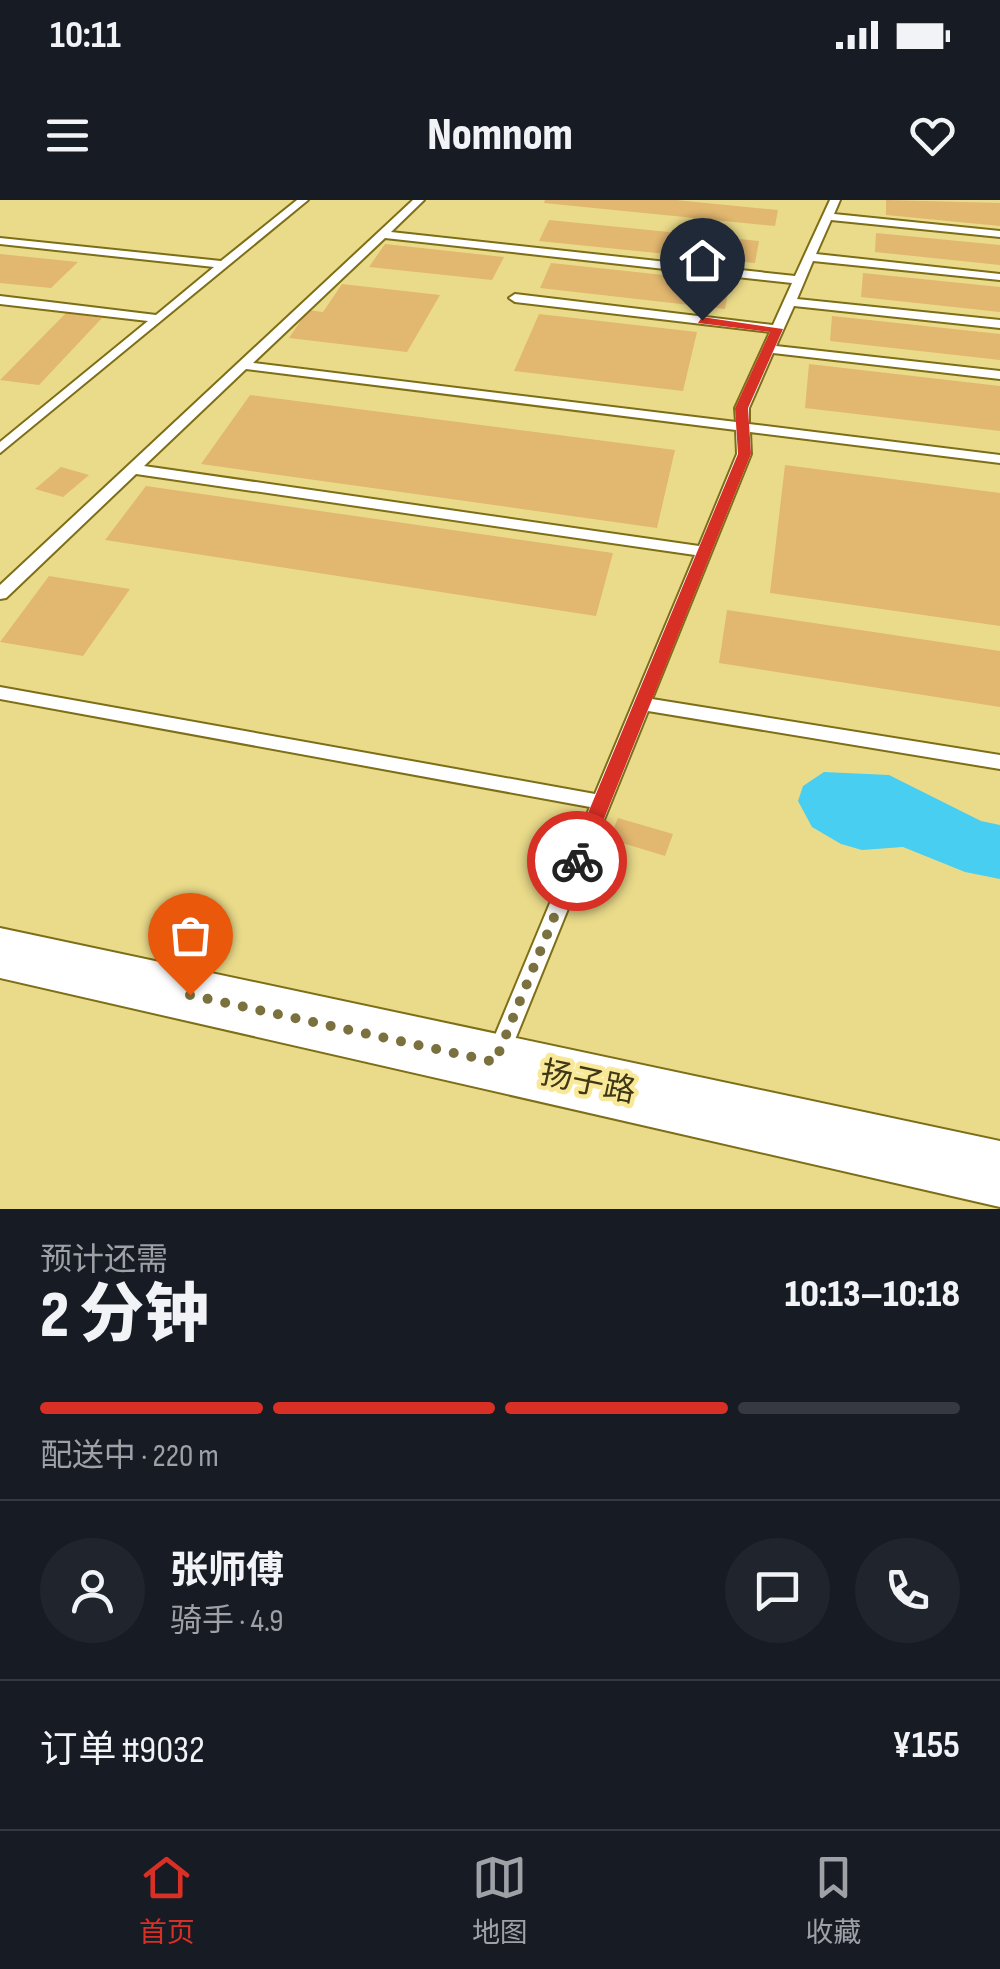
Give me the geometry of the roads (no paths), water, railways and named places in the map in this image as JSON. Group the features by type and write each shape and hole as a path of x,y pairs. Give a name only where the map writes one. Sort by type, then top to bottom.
{"street":[{"name":"扬子路","path":"0,954 1000,1174"}],"lane":[{"path":"0,449 303,200"},
{"path":"0,594 419,200"},
{"path":"495,1062 744,454 742,408 835,200"},
{"path":"828,217 1000,234"},
{"path":"382,234 799,280"},
{"path":"0,242 224,265"},
{"path":"810,256 1000,277"},
{"path":"514,298 777,329"},
{"path":"0,300 159,318"},
{"path":"790,302 1000,324"},
{"path":"768,349 1000,376"},
{"path":"242,366 1000,459"},
{"path":"132,469 704,552"},
{"path":"0,693 602,802"},
{"path":"643,704 1000,762"}],"water":[{"path":"824,772 889,775 981,821 1000,825 1000,879 965,872 903,847 862,850 841,844 812,827 798,801 803,786"}]}
